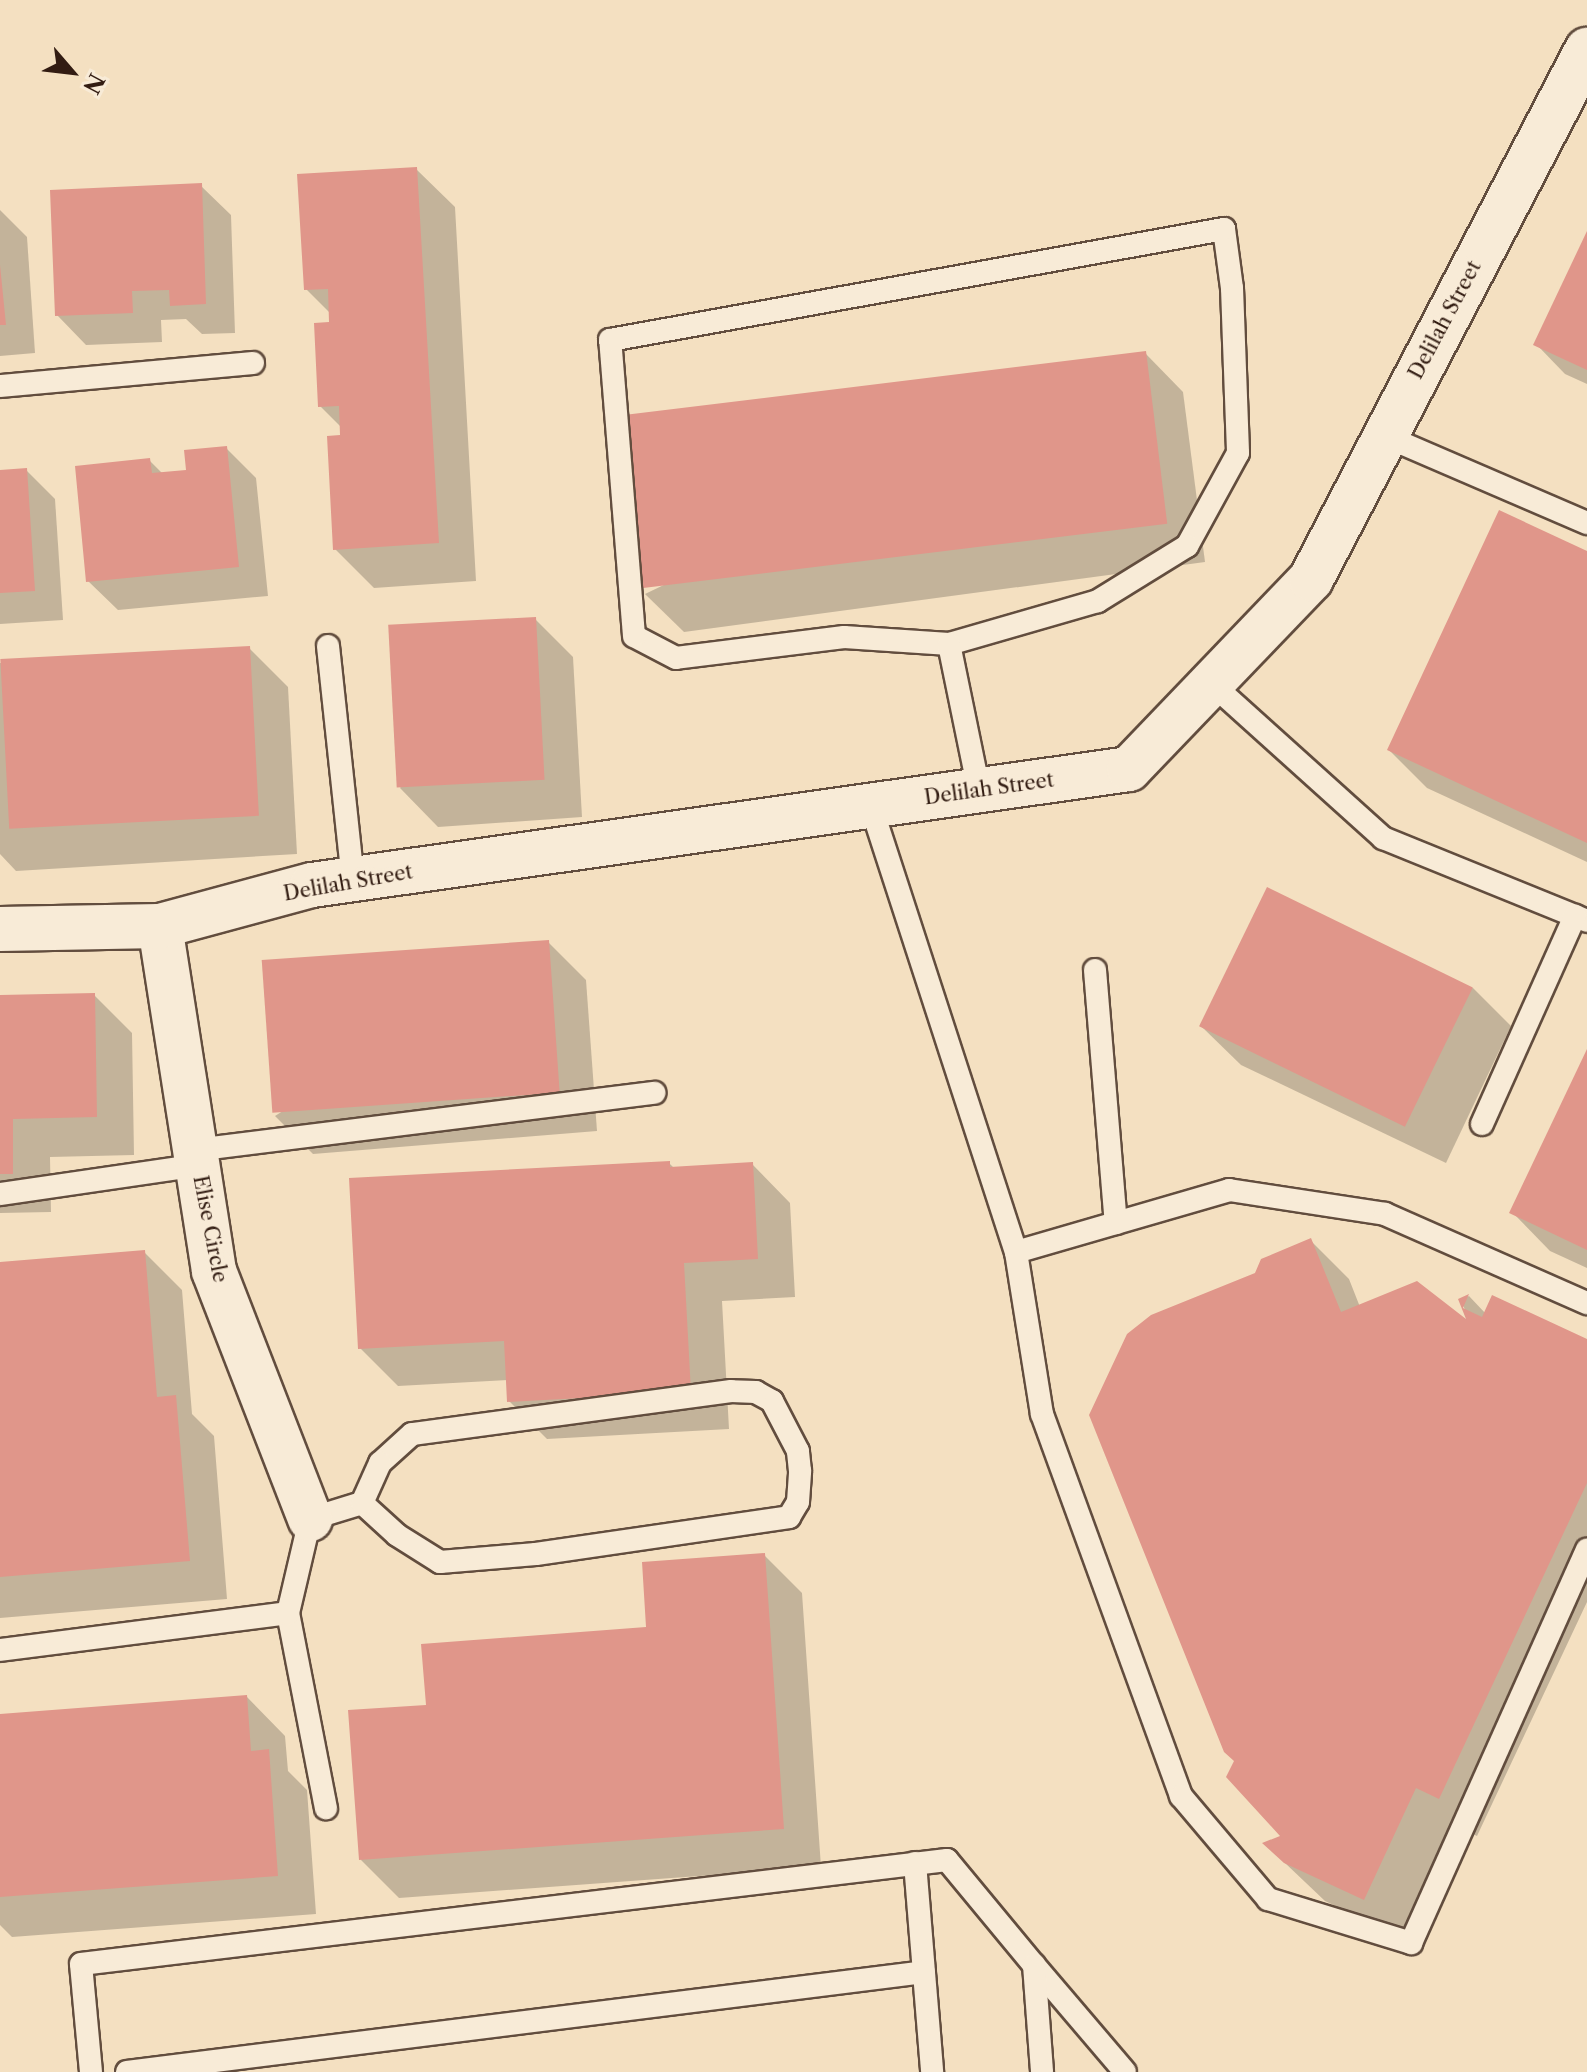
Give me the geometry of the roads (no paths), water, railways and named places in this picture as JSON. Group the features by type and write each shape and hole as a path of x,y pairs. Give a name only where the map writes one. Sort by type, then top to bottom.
{"street":[{"name":"Delilah Street","path":"0,929 160,926 353,879 1129,769 1311,579 1581,74"},
{"name":"Elise Circle","path":"160,926 214,1271 310,1519"}],"lane":[{"path":"1224,229 1232,288 1238,453 1187,546 1098,601 949,644 844,637 676,658 634,636 610,340 1224,229"},
{"path":"0,386 253,363"},
{"path":"1385,436 1587,523"},
{"path":"949,644 979,790"},
{"path":"328,646 353,879"},
{"path":"1211,683 1383,838 1581,918 1482,1124"},
{"path":"871,806 1016,1252 1042,1414 1181,1796 1268,1899 1411,1943 1587,1550"},
{"path":"1095,970 1116,1223"},
{"path":"0,1194 196,1157 654,1093"},
{"path":"1016,1252 1229,1190 1385,1214 1587,1303"},
{"path":"326,1808 288,1613 310,1519 362,1503 380,1463 412,1434 731,1391 756,1392 772,1401 798,1451 800,1471 798,1502 789,1517 536,1554 440,1562 397,1535 362,1503"},
{"path":"0,1650 288,1613"},
{"path":"91,2072 81,1964 947,1860 1125,2072"},
{"path":"915,1863 932,2072"},
{"path":"1034,1965 1042,2072"},
{"path":"127,2072 924,1972"}]}
